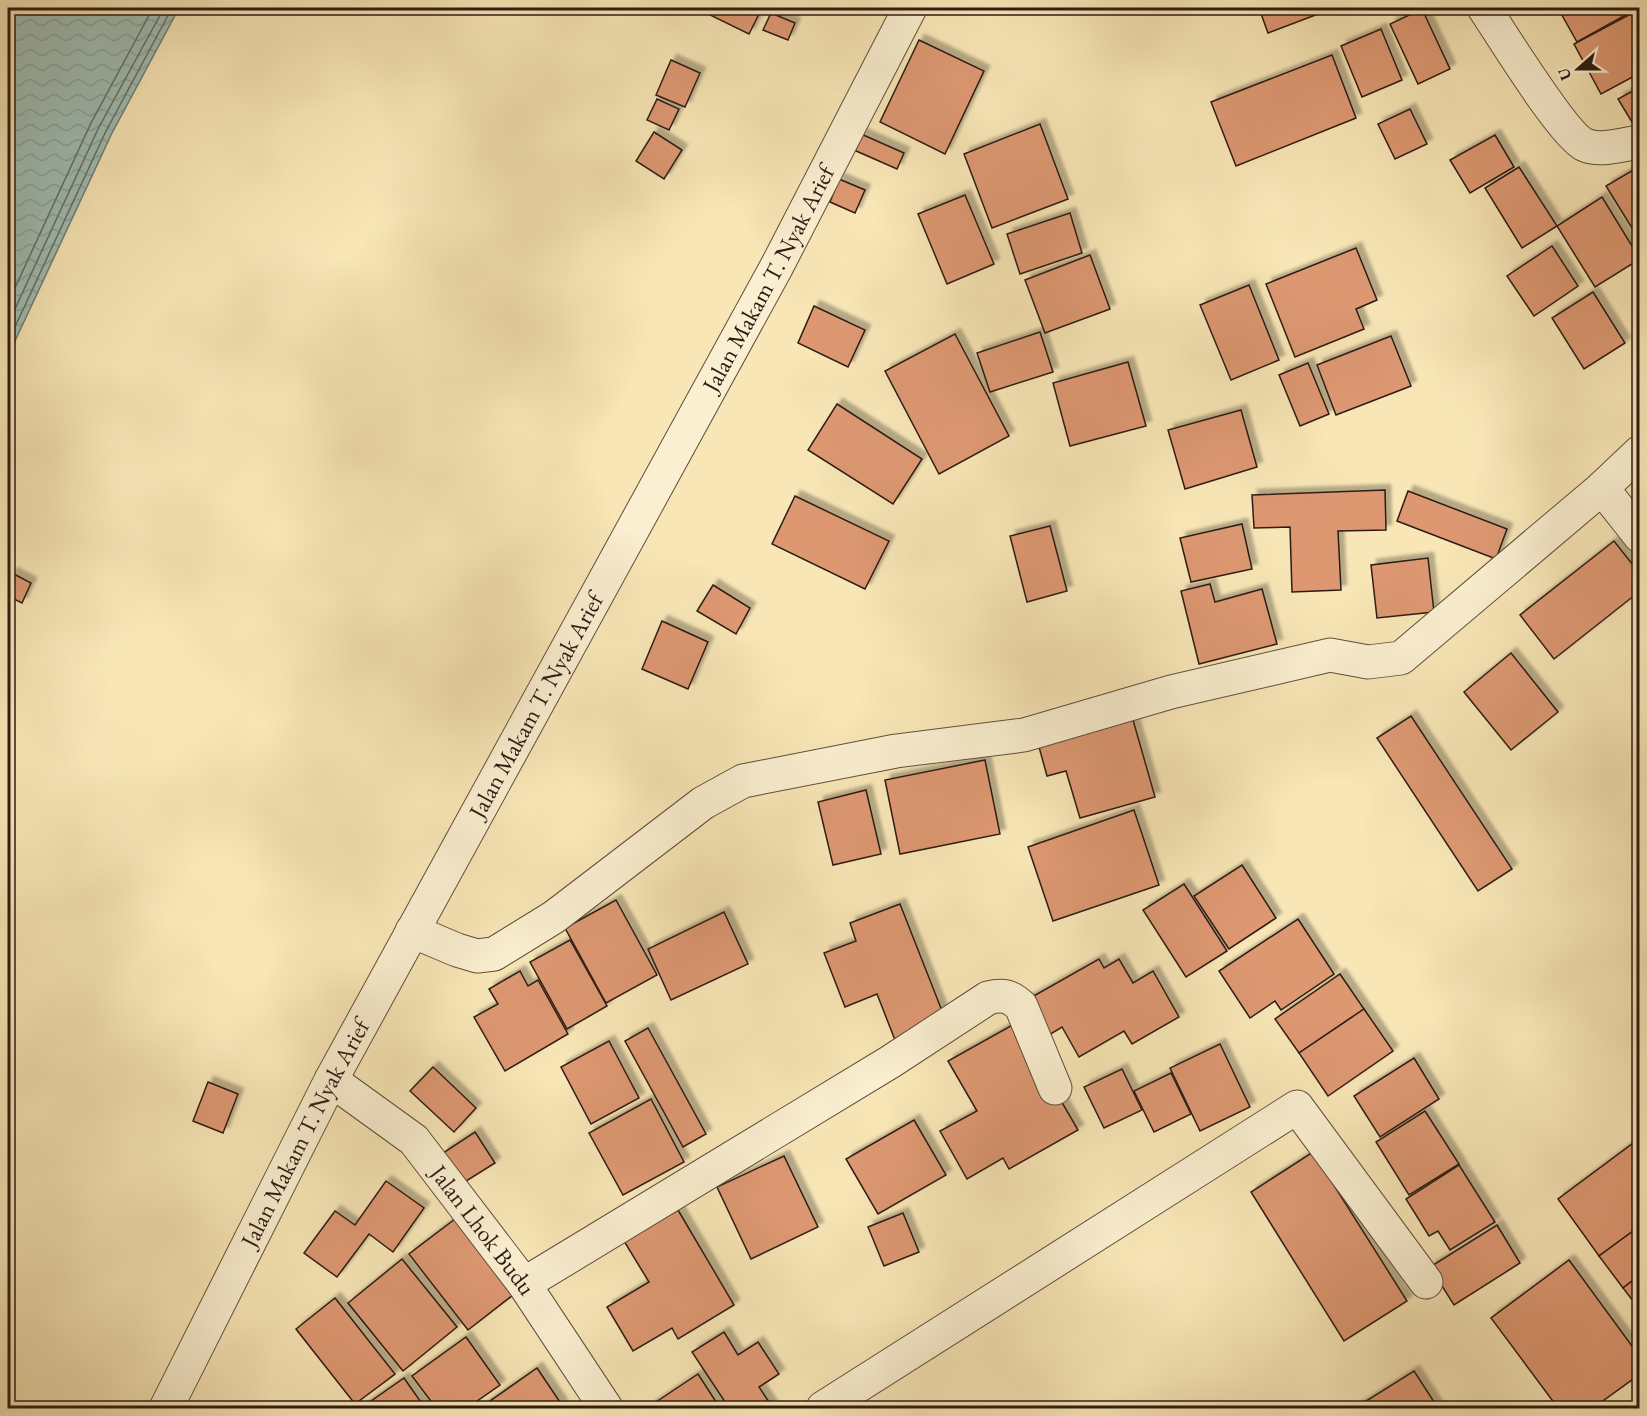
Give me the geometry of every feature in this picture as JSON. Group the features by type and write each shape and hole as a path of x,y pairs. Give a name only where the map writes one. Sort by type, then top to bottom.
{"street":[{"name":"Jalan Makam T. Nyak Arief","path":"166,1408 331,1080 777,266 910,8"},
{"path":"1484,8 1564,125 1583,144 1596,148 1640,142"},
{"path":"412,931 477,956 494,954 554,917 703,803 743,781 896,751 1023,735 1171,692 1330,655 1368,662 1401,658 1602,488 1640,452"},
{"path":"1602,488 1640,536"},
{"path":"524,1284 890,1062 988,998 1001,995 1012,998 1021,1006 1055,1088"},
{"name":"Jalan Lhok Budu","path":"331,1080 414,1140 524,1284 606,1408"},
{"path":"823,1408 1297,1107 1426,1282"}],"water":[{"path":"8,8 179,8 112,133 8,356"}],"building":[{"path":"711,8 762,8 749,34 708,14"},
{"path":"1259,8 1315,8 1318,14 1268,33"},
{"path":"1558,8 1638,8 1577,42"},
{"path":"1422,9 1450,69 1418,84 1390,24"},
{"path":"1640,9 1640,73 1601,94 1574,44"},
{"path":"771,13 795,23 788,40 763,30"},
{"path":"1381,29 1402,80 1362,97 1341,46"},
{"path":"919,40 984,71 945,154 880,122"},
{"path":"1332,55 1356,118 1236,166 1211,102"},
{"path":"671,60 700,73 685,107 656,95"},
{"path":"1640,87 1640,131 1638,132 1618,99"},
{"path":"657,99 679,109 669,130 647,120"},
{"path":"1410,109 1427,144 1395,159 1378,124"},
{"path":"1040,124 1068,199 992,228 964,154"},
{"path":"654,132 682,150 664,179 636,161"},
{"path":"861,134 904,153 897,169 854,150"},
{"path":"1495,135 1514,167 1470,193 1450,160"},
{"path":"1640,166 1640,241 1606,186"},
{"path":"1519,167 1557,226 1522,248 1485,188"},
{"path":"839,179 865,190 855,213 830,202"},
{"path":"965,195 994,264 947,284 918,214"},
{"path":"1602,197 1640,259 1595,287 1557,226"},
{"path":"1070,213 1082,253 1020,274 1007,234"},
{"path":"1552,246 1578,286 1534,316 1507,276"},
{"path":"1356,248 1377,300 1356,309 1364,329 1295,357 1266,284"},
{"path":"1090,255 1110,309 1045,333 1025,280"},
{"path":"1249,285 1279,360 1231,380 1200,305"},
{"path":"1593,292 1625,343 1584,369 1552,318"},
{"path":"814,306 865,330 848,367 798,343"},
{"path":"1040,332 1053,372 990,392 977,353"},
{"path":"955,334 1009,436 939,474 885,371"},
{"path":"1391,336 1411,386 1336,415 1317,365"},
{"path":"1128,362 1146,426 1070,446 1053,383"},
{"path":"1308,363 1329,414 1300,426 1279,375"},
{"path":"837,404 922,459 893,504 808,450"},
{"path":"1241,410 1257,467 1185,489 1168,430"},
{"path":"1385,490 1386,530 1338,531 1341,590 1292,592 1290,527 1254,528 1252,495"},
{"path":"1408,491 1507,529 1496,559 1397,521"},
{"path":"795,496 889,541 865,589 772,544"},
{"path":"1242,524 1252,569 1191,582 1180,538"},
{"path":"1050,526 1067,591 1027,602 1010,536"},
{"path":"1614,541 1640,574 1640,591 1554,659 1520,615"},
{"path":"1428,558 1434,612 1377,618 1371,565"},
{"path":"12,573 31,583 22,603 8,596 8,583"},
{"path":"1210,584 1215,602 1262,589 1277,644 1199,664 1181,591"},
{"path":"713,585 750,608 736,634 697,611"},
{"path":"662,621 708,642 688,689 642,669"},
{"path":"1511,653 1558,712 1511,750 1464,692"},
{"path":"1411,716 1512,869 1478,891 1377,738"},
{"path":"1133,720 1155,797 1080,818 1066,771 1047,776 1039,747"},
{"path":"985,760 1000,834 900,854 885,780"},
{"path":"866,790 881,854 833,865 818,802"},
{"path":"1134,810 1159,885 1053,921 1028,847"},
{"path":"1242,865 1276,918 1229,949 1194,896"},
{"path":"1184,884 1227,951 1186,977 1143,910"},
{"path":"616,900 657,975 606,1003 565,928"},
{"path":"900,904 946,1021 895,1040 877,994 845,1007 824,953 856,941 850,923"},
{"path":"724,912 748,964 671,1000 648,949"},
{"path":"1298,919 1334,974 1281,1010 1275,1001 1250,1018 1219,971"},
{"path":"570,940 607,1006 567,1029 530,962"},
{"path":"1099,959 1104,968 1119,959 1133,983 1153,971 1179,1017 1132,1044 1124,1031 1079,1057 1062,1027 1044,1038 1023,1002"},
{"path":"520,971 528,986 538,980 568,1034 505,1071 474,1017 498,1004 489,989"},
{"path":"1340,974 1364,1009 1299,1053 1275,1019"},
{"path":"1364,1009 1393,1051 1328,1096 1299,1053"},
{"path":"1016,1023 1078,1130 1009,1169 1003,1158 967,1179 940,1131 977,1111 948,1061"},
{"path":"648,1028 706,1134 683,1147 625,1041"},
{"path":"609,1041 639,1098 591,1124 561,1067"},
{"path":"1220,1044 1250,1107 1200,1131 1170,1068"},
{"path":"1414,1058 1439,1099 1380,1137 1354,1096"},
{"path":"433,1067 476,1108 454,1132 410,1091"},
{"path":"1122,1069 1142,1110 1104,1128 1084,1087"},
{"path":"1171,1073 1191,1114 1154,1132 1134,1091"},
{"path":"208,1082 238,1094 223,1133 193,1121"},
{"path":"651,1099 684,1162 623,1195 589,1133"},
{"path":"1425,1111 1459,1164 1409,1195 1376,1142"},
{"path":"914,1120 946,1175 878,1214 846,1159"},
{"path":"475,1132 495,1163 463,1183 443,1153"},
{"path":"1640,1138 1640,1226 1599,1256 1558,1199"},
{"path":"1313,1152 1407,1301 1344,1341 1251,1192"},
{"path":"784,1156 818,1227 751,1259 717,1187"},
{"path":"1459,1165 1495,1222 1450,1250 1438,1231 1429,1236 1406,1199"},
{"path":"386,1181 424,1208 393,1252 369,1234 337,1277 304,1253 335,1211 355,1225"},
{"path":"678,1210 734,1305 678,1339 672,1328 633,1351 607,1307 649,1282 624,1241"},
{"path":"903,1213 919,1252 884,1266 868,1227"},
{"path":"455,1219 513,1295 468,1330 409,1254"},
{"path":"1497,1225 1520,1263 1454,1305 1430,1267"},
{"path":"1640,1226 1640,1275 1623,1288 1599,1256"},
{"path":"402,1259 457,1327 403,1371 348,1303"},
{"path":"1569,1260 1640,1357 1640,1374 1593,1408 1558,1408 1491,1318"},
{"path":"1640,1275 1640,1310 1623,1288"},
{"path":"335,1298 395,1374 355,1404 296,1329"},
{"path":"724,1332 738,1355 758,1342 779,1374 759,1387 773,1408 729,1408 692,1352"},
{"path":"466,1337 500,1385 467,1408 436,1408 412,1376"},
{"path":"537,1368 562,1405 557,1408 480,1408"},
{"path":"1414,1371 1438,1408 1355,1408"},
{"path":"698,1374 720,1408 652,1408 650,1406"},
{"path":"404,1378 425,1408 361,1408"}]}
